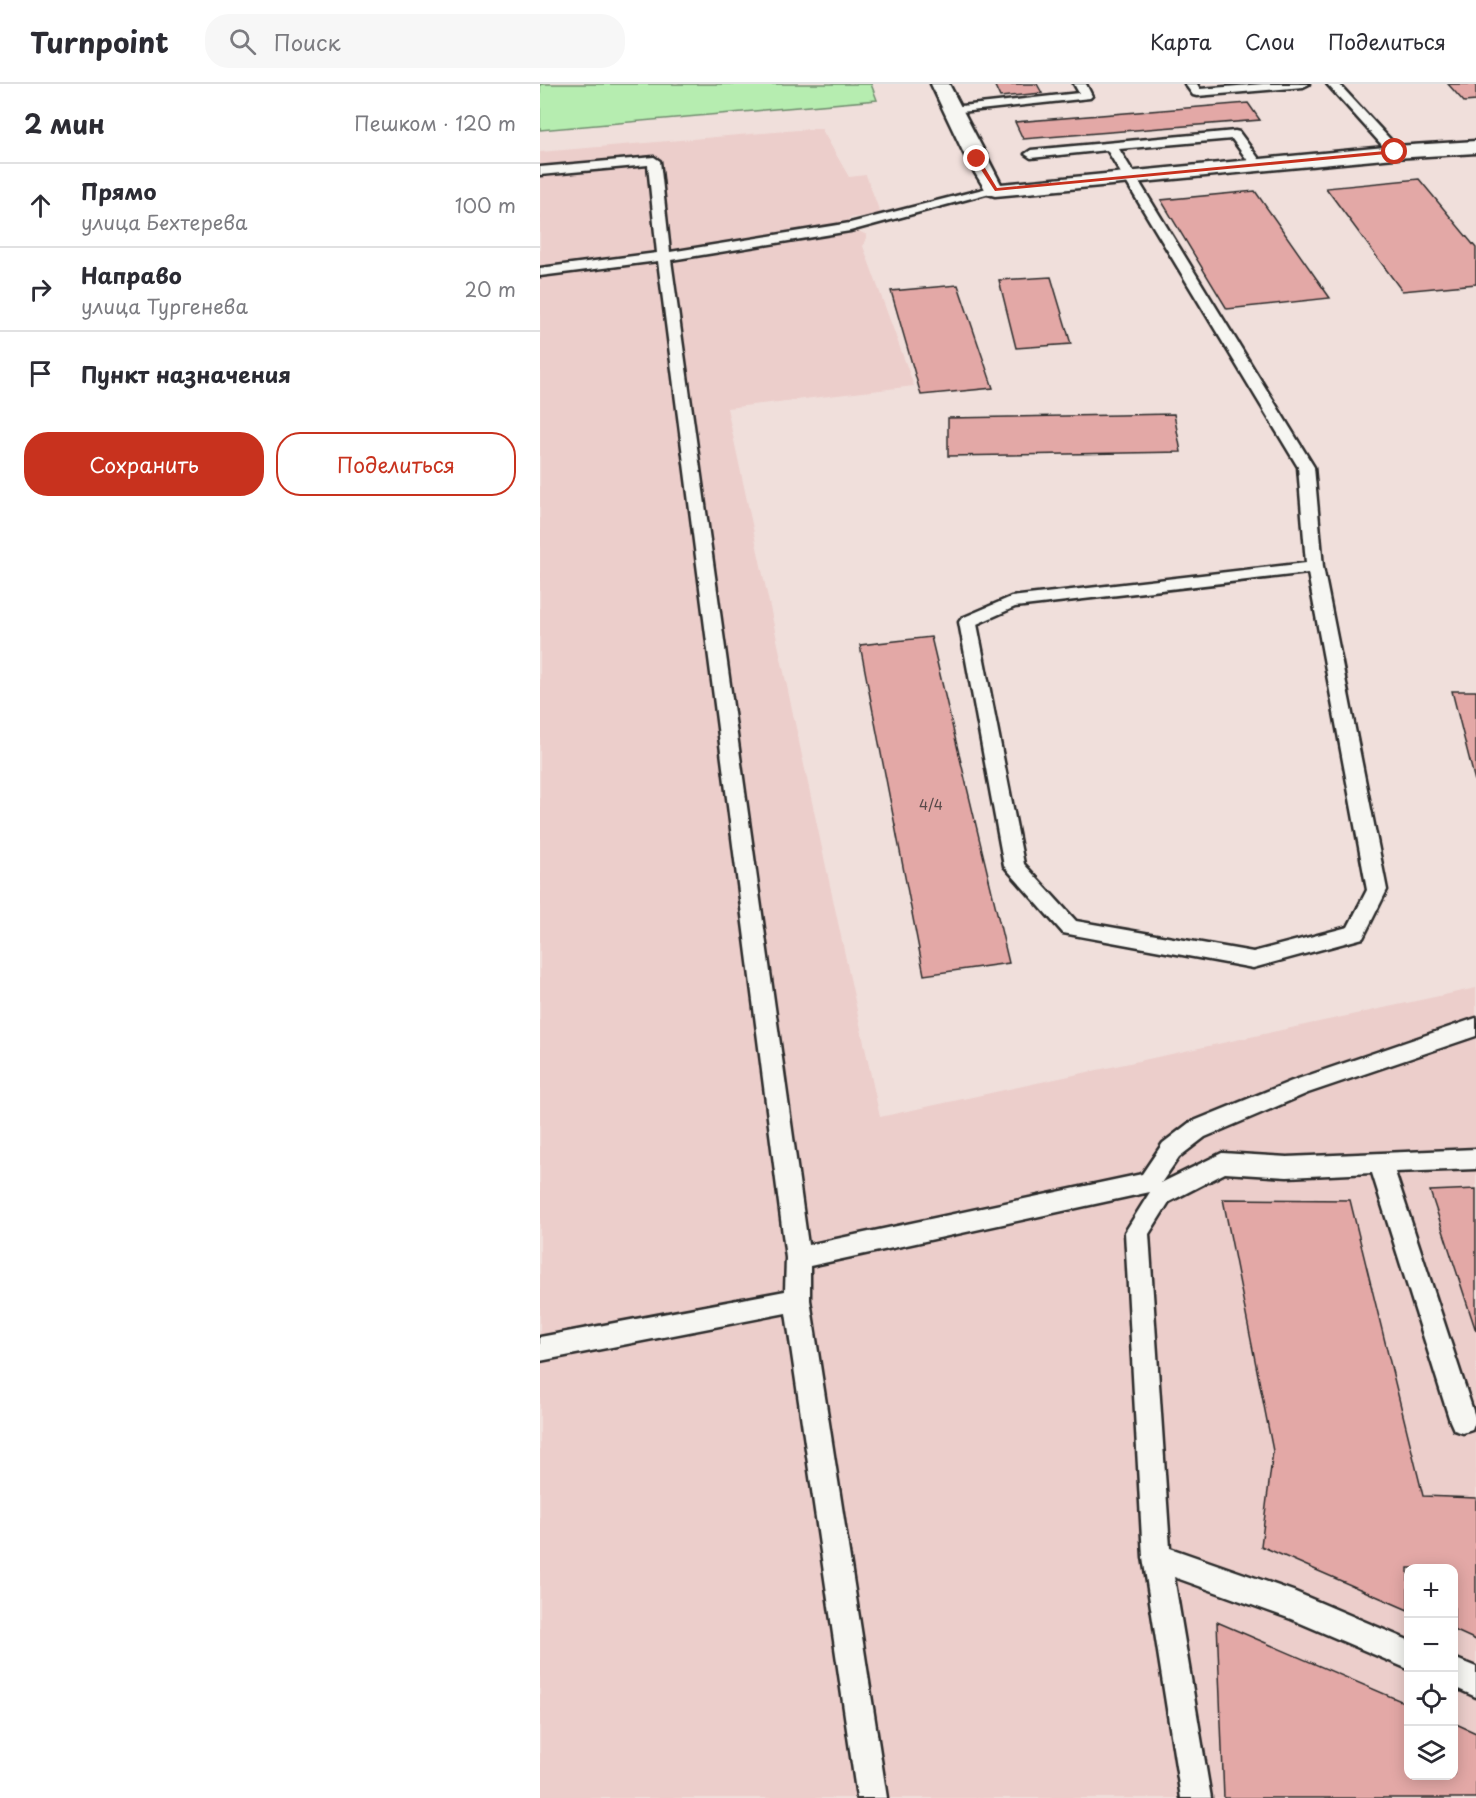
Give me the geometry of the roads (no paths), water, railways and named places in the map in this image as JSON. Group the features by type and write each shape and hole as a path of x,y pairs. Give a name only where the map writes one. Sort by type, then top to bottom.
{"street":[{"path":"940,84 995,190 1395,152 1476,147"}],"lane":[{"path":"952,110 1086,96 1080,84"},
{"path":"1191,84 1197,93 1303,84"},
{"path":"1333,84 1395,152"},
{"path":"1031,154 1235,135 1258,166"},
{"path":"1111,146 1306,467 1315,567 1377,890 1356,933 1252,960 1070,928 1014,866 968,622 1011,602 1315,567"},
{"path":"540,171 654,161 664,256 798,1258 797,1300 872,1798"},
{"path":"540,272 664,256 850,227 995,190"},
{"path":"798,1258 1149,1182 1171,1150 1197,1130 1299,1087 1476,1027"},
{"path":"1196,1798 1157,1557 1137,1232 1161,1195 1222,1162 1287,1167 1476,1159"},
{"path":"1381,1164 1463,1421"},
{"path":"540,1349 797,1300"},
{"path":"1157,1557 1293,1605 1404,1652"},
{"path":"1458,1675 1476,1682"}]}
